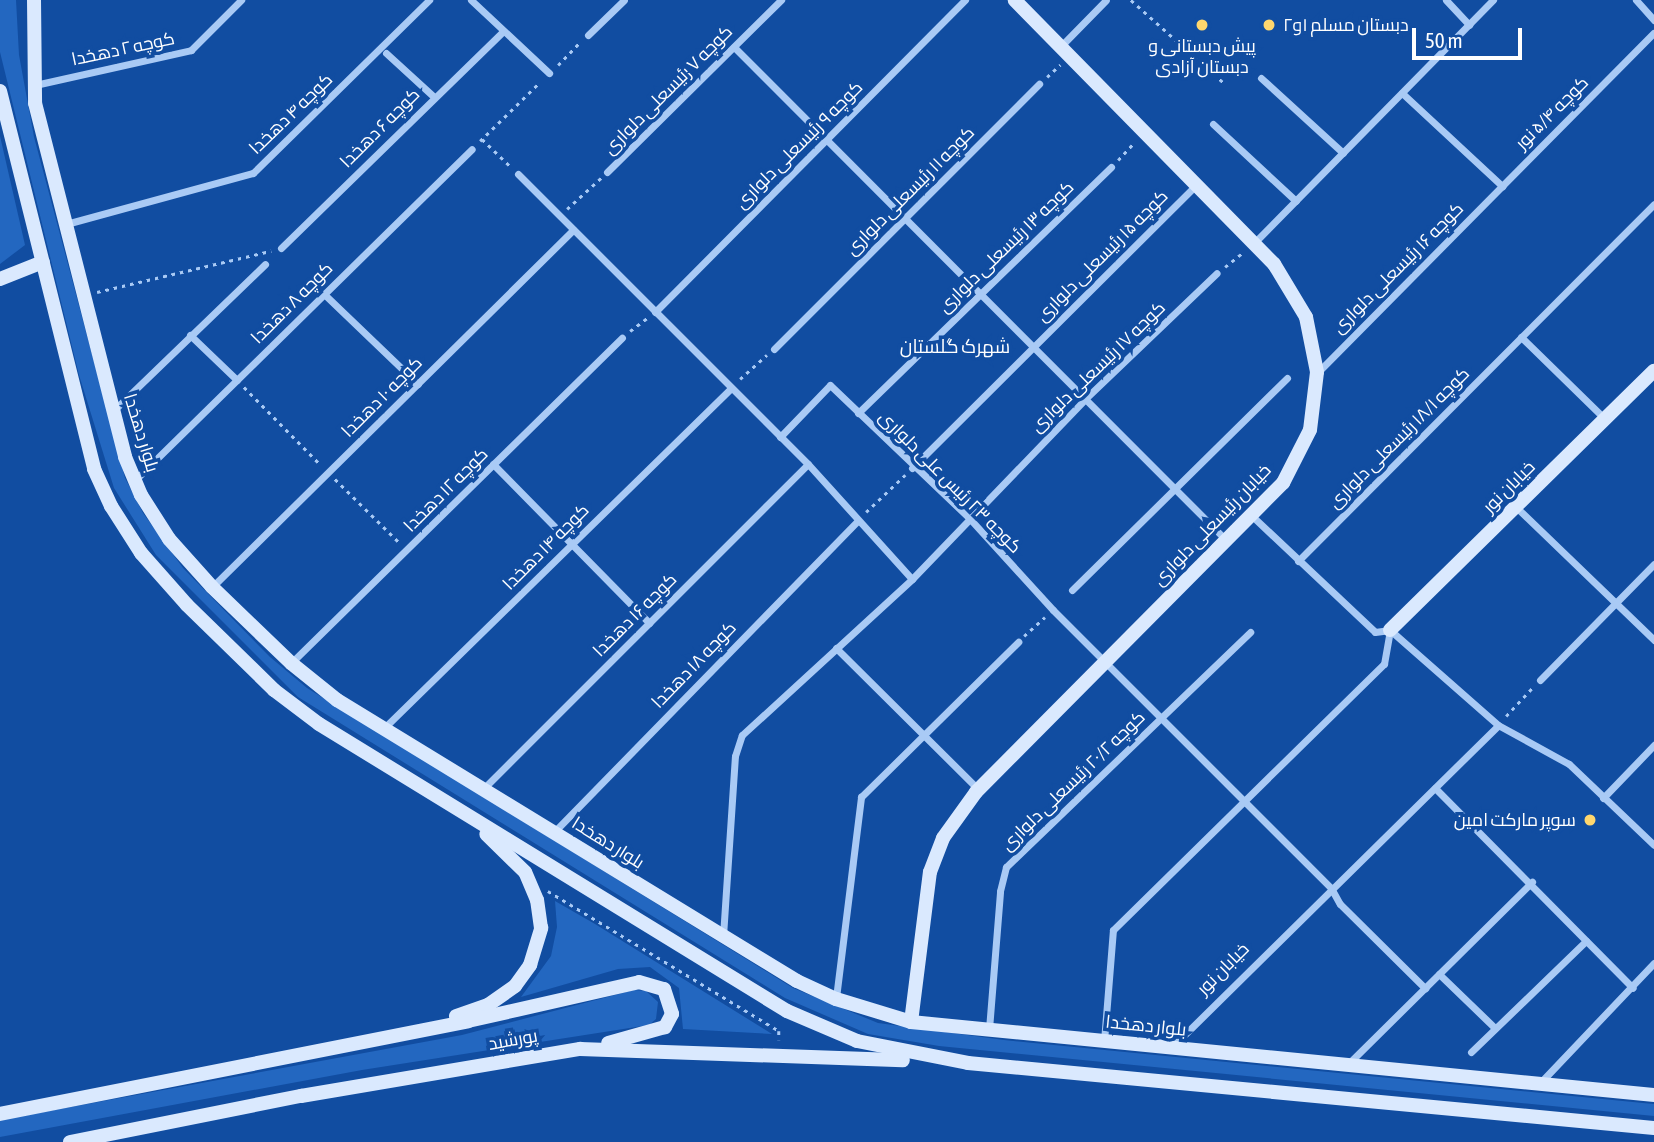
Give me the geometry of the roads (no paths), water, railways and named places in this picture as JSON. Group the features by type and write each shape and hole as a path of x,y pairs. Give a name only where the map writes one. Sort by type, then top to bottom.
{"main road":[{"name":"بلوار دهخدا","path":"34,0 34,85 113,411 135,480 169,539 212,587 291,663 384,729 723,936 836,999 911,1022 1654,1095"},
{"name":"خیابان رئیسعلی دلواری","path":"911,1022 930,872 943,838 978,789 1283,483 1310,430 1317,372 1306,317 1274,264 1015,0"},
{"path":"0,91 94,469 141,553 274,690 319,724 787,1011 824,1029 886,1049 968,1063 1654,1128"},
{"path":"0,279 43,262"},
{"name":"خیابان نور","path":"1390,630 1654,371"},
{"path":"425,1027 488,1004 516,986 530,965 541,928 537,900 525,872 459,809"},
{"path":"0,1114 639,982 664,989 672,1014 665,1027 647,1036 580,1049"},
{"name":"پورشید","path":"70,1142 301,1096 580,1049 968,1063"}],"street":[{"name":"کوچه ۲ دهخدا","path":"34,85 191,50 241,0"},
{"name":"کوچه ۴ دهخدا","path":"66,224 253,173 429,0"},
{"path":"471,0 549,74"},
{"path":"588,35 624,0"},
{"name":"کوچه ۷ رئیسعلی دلواری","path":"607,172 781,0"},
{"name":"کوچه ۹ رئیسعلی دلواری","path":"655,312 965,0"},
{"path":"1065,51 1106,0"},
{"path":"1446,0 1469,25"},
{"path":"1253,243 1493,0"},
{"path":"1636,0 1654,20"},
{"name":"کوچه ۶ دهخدا","path":"281,248 503,31"},
{"name":"کوچه ۵/۴ نور","path":"1502,186 1654,33"},
{"path":"734,47 1226,540"},
{"path":"386,53 434,97"},
{"path":"1261,78 1343,153"},
{"name":"کوچه ۱۱ رئیسعلی دلواری","path":"774,348 1040,84"},
{"path":"1402,93 1502,186"},
{"path":"1213,124 1296,201"},
{"name":"کوچه ۸ دهخدا","path":"135,480 472,149"},
{"name":"کوچه ۱۳ رئیسعلی دلواری","path":"858,413 1111,167"},
{"path":"518,174 808,464 912,579"},
{"name":"کوچه ۱۵ رئیسعلی دلواری","path":"912,468 1196,185"},
{"name":"کوچه ۱۶ رئیسعلی دلواری","path":"1317,372 1502,186"},
{"name":"کوچه ۱۸/۱ رئیسعلی دلواری","path":"1298,561 1654,204"},
{"name":"کوچه ۱۰ دهخدا","path":"212,587 573,230"},
{"path":"113,411 265,264"},
{"name":"کوچه ۱۷ رئیسعلی دلواری","path":"723,936 735,756 742,735 912,579 1085,399 1217,273"},
{"path":"324,294 418,384"},
{"path":"190,335 237,380"},
{"path":"1521,337 1605,419"},
{"name":"کوچه ۱۲ دهخدا","path":"291,663 622,338"},
{"path":"1072,590 1287,377"},
{"name":"کوچه ۲۳ رئیس علی دلواری","path":"780,437 830,385 912,468 970,519 1053,610 1331,888 1340,904 1425,988"},
{"name":"کوچه ۱۴ دهخدا","path":"384,729 731,388"},
{"path":"493,464 649,623"},
{"name":"کوچه ۱۶ دهخدا","path":"484,788 808,464"},
{"path":"1516,507 1654,640"},
{"path":"1251,516 1375,632 1390,630 1497,725 1569,764 1654,845"},
{"name":"کوچه ۱۸ دهخدا","path":"554,832 857,521"},
{"path":"1540,680 1654,564"},
{"path":"1104,1041 1112,930 1384,664 1390,630"},
{"name":"کوچه ۲۰/۲ رئیسعلی دلواری","path":"989,1029 1000,891 1006,867 1250,632"},
{"path":"836,999 861,797 1018,642"},
{"path":"836,648 978,789"},
{"name":"خیابان نور","path":"1172,1048 1497,725"},
{"path":"1603,798 1654,745"},
{"path":"1435,788 1633,988"},
{"path":"1346,1065 1531,882"},
{"path":"1471,1052 1586,941"},
{"path":"1539,1084 1654,963"},
{"path":"1439,974 1495,1028"}],"place":[{"name":"پیش دبستانی و دبستان آزادی","path":"1202,25"},
{"name":"دبستان مسلم ۱و۲","path":"1269,25"},
{"name":"سوپر مارکت امین","path":"1590,820"}],"district":[{"name":"شهرک گلستان","path":"955,347"}]}
